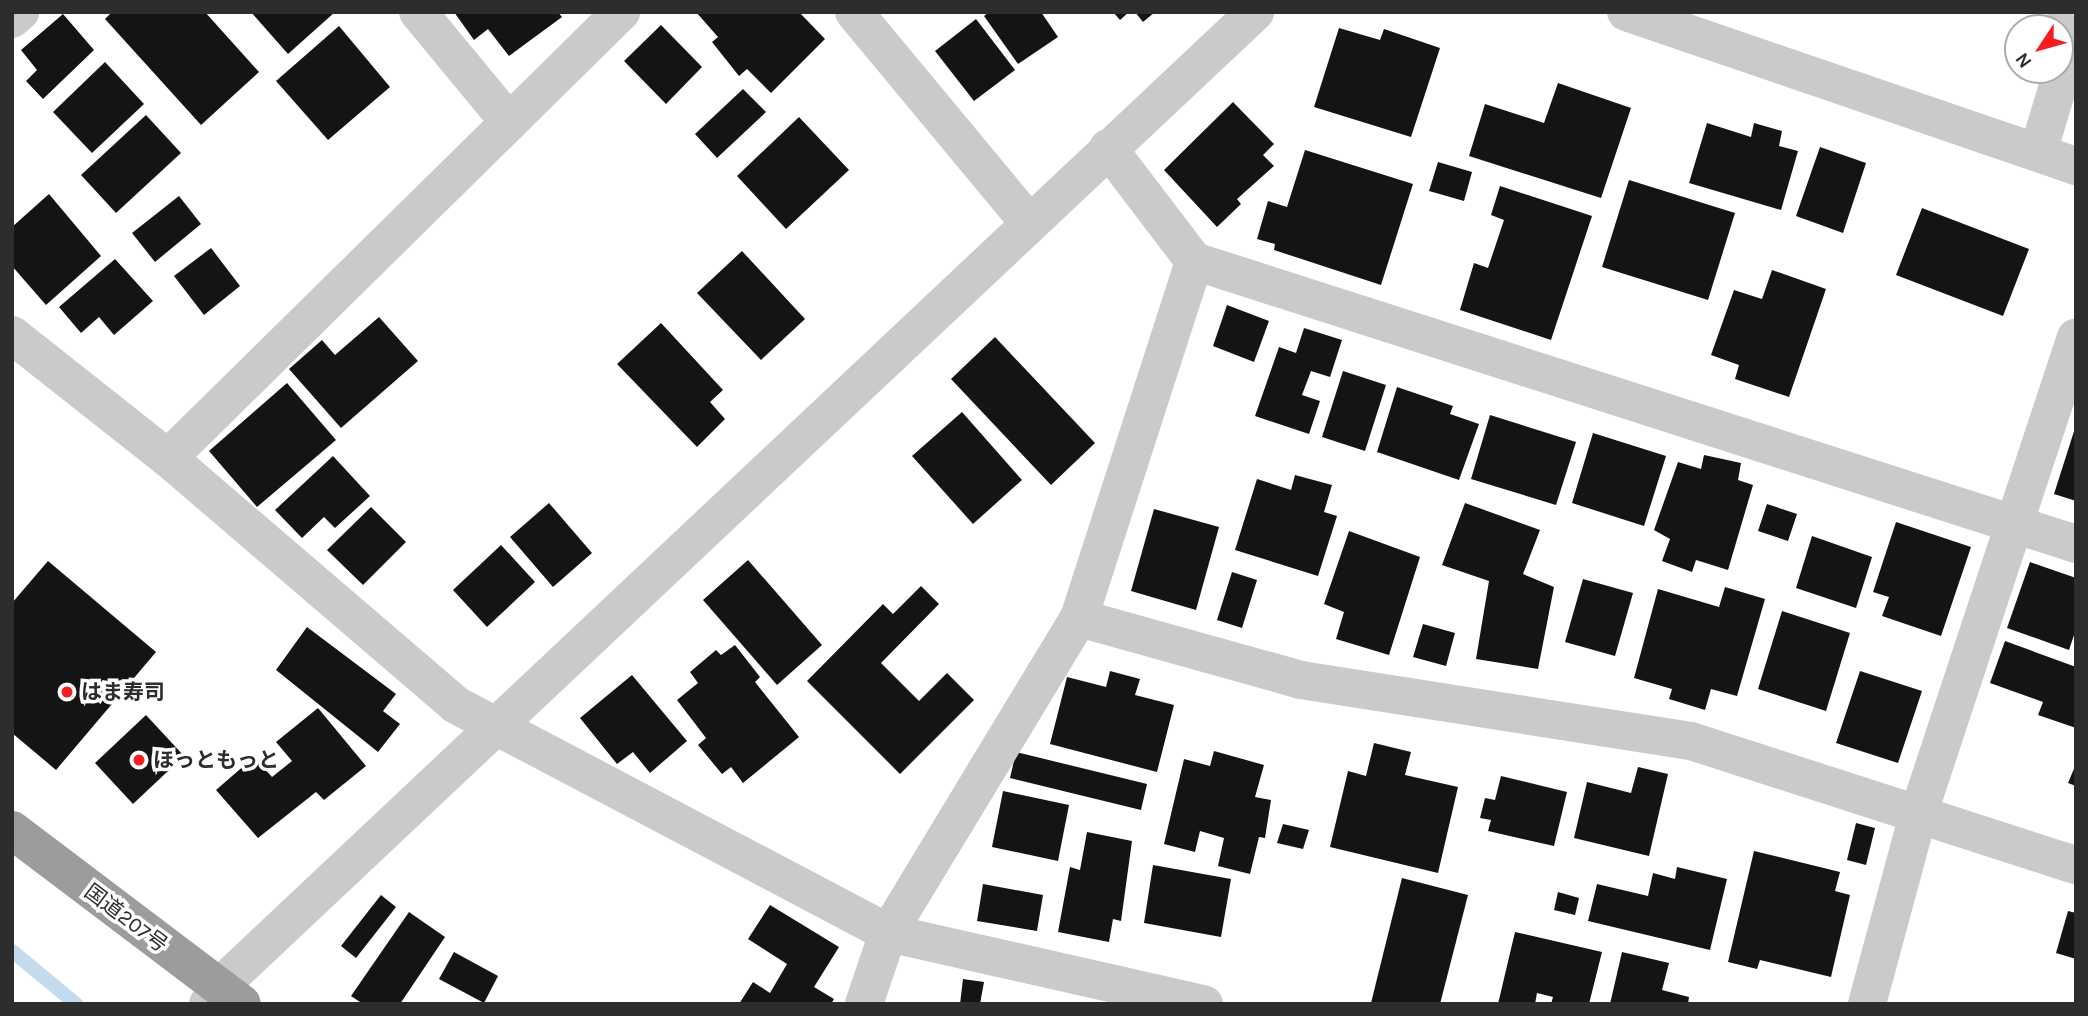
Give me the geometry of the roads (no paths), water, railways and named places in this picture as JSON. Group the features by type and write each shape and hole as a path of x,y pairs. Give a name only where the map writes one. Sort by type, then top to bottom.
{"highway":[{"name":"国道207号","path":"12,830 223,998"}],"street":[{"path":"12,19 20,12"},
{"path":"418,12 509,122"},
{"path":"168,458 621,12"},
{"path":"854,12 1029,222"},
{"path":"223,998 496,727 1029,222 1255,12"},
{"path":"1626,12 2076,166"},
{"path":"2038,152 2058,84"},
{"path":"1108,148 1194,261 2076,544"},
{"path":"864,1004 888,933 1079,618 1194,261"},
{"path":"12,335 168,458 456,705 888,933 1204,1004"},
{"path":"1867,1004 1918,815 2076,337"},
{"path":"1079,618 1301,680 1691,741 2076,865"}],"waterway":[{"path":"12,951 76,1004"}],"place":[{"name":"はま寿司","path":"67,692"},
{"name":"ほっともっと","path":"139,760"}]}
